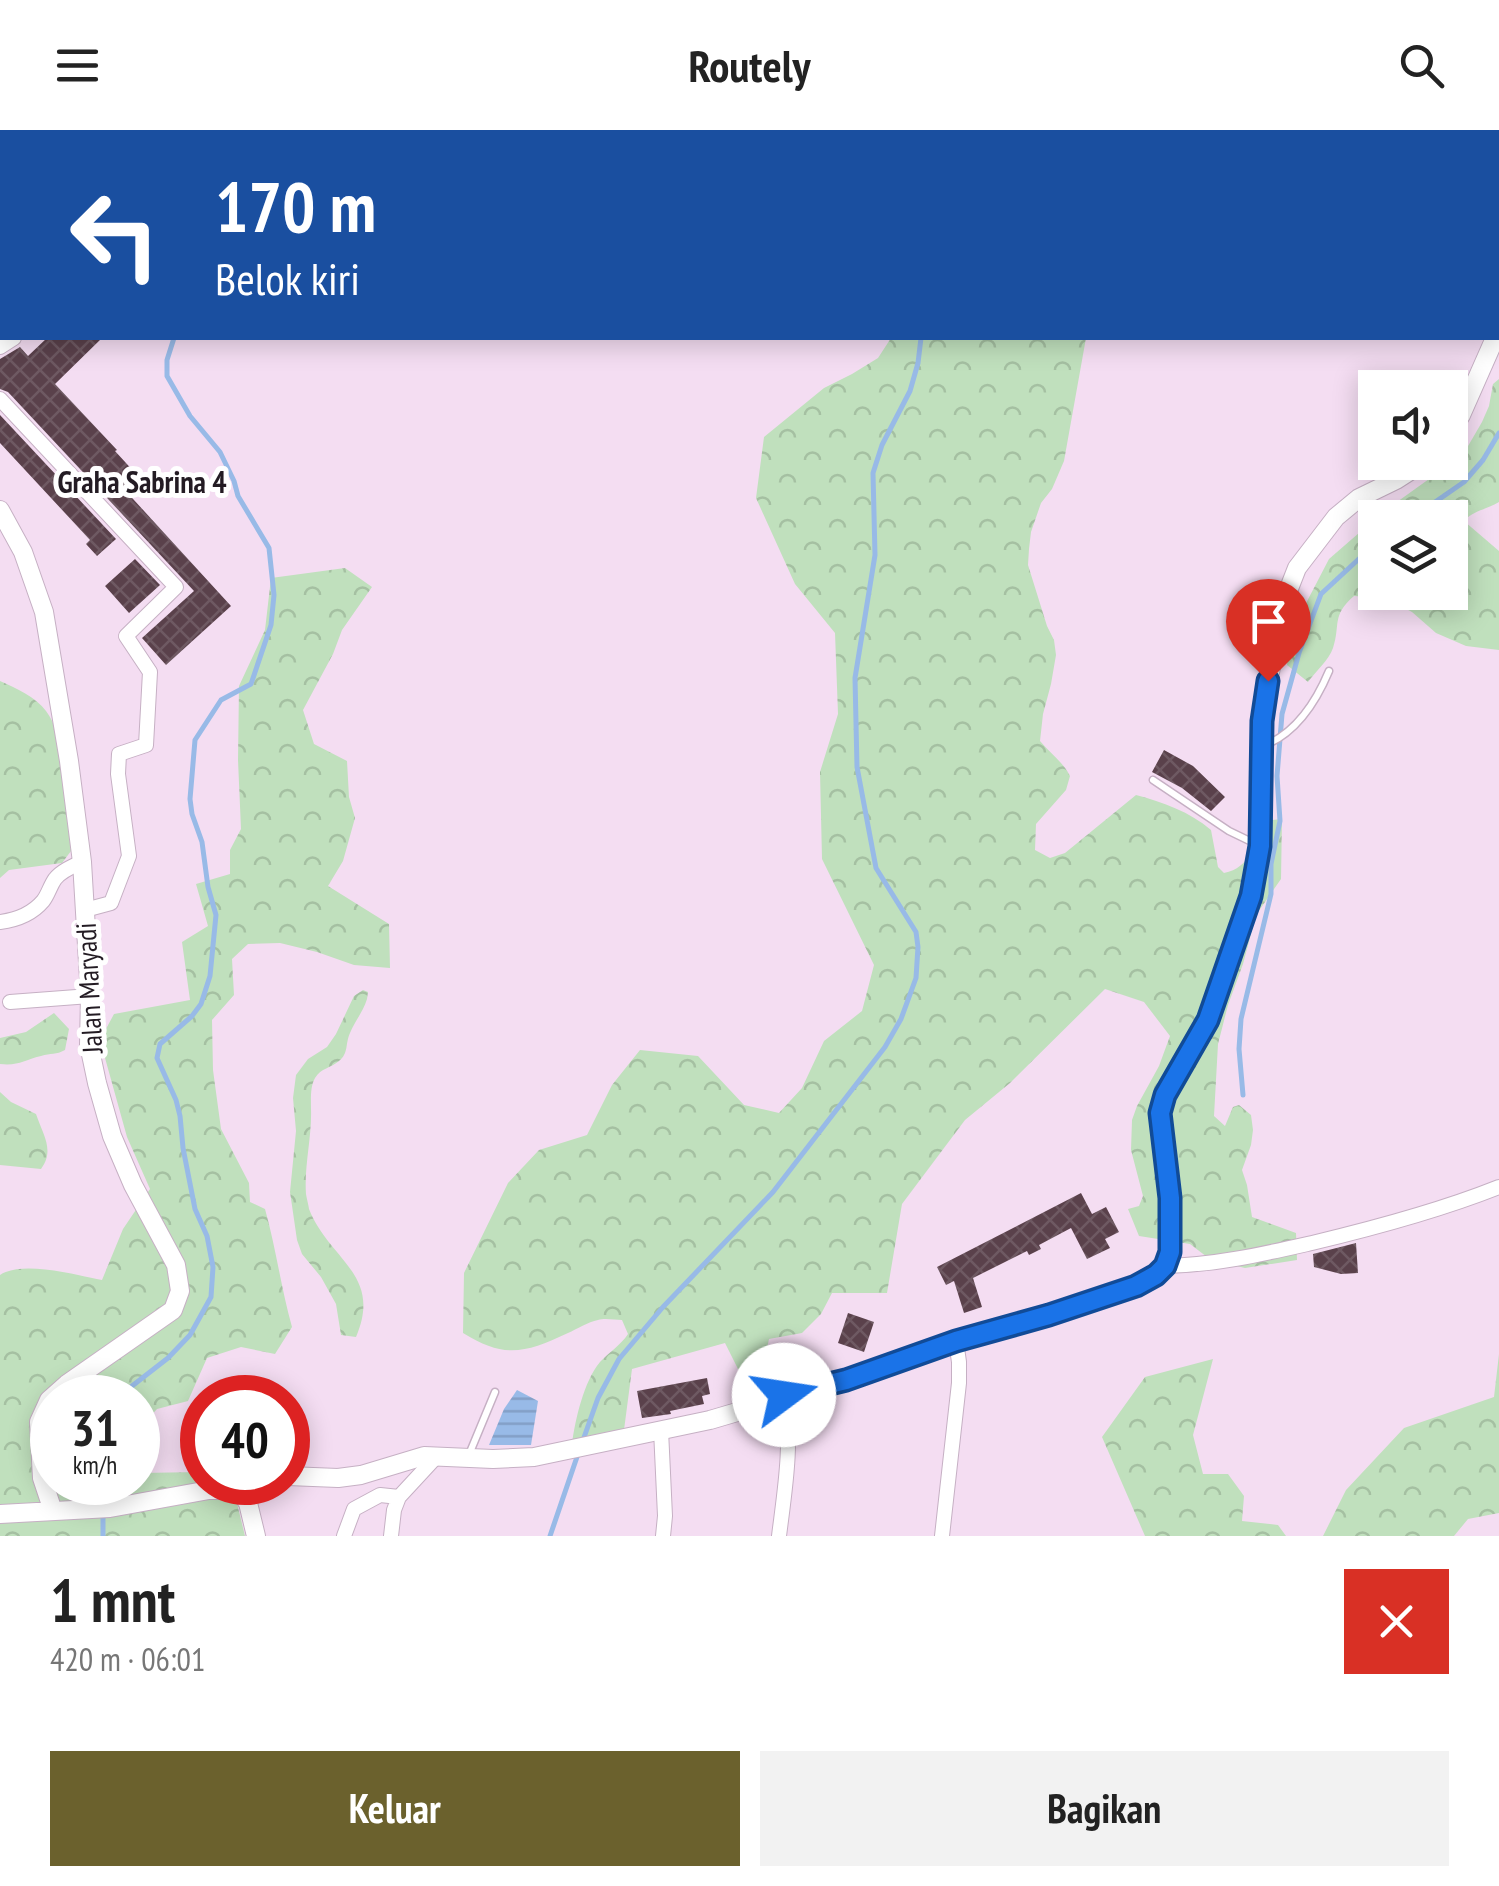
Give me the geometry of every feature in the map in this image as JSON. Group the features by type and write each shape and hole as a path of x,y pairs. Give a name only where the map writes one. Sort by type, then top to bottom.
{"street":[{"path":"1468,399 1494,340"},
{"path":"0,400 176,587 126,636 150,672 146,746 119,754 129,856 111,903 85,910"},
{"path":"310,1477 362,1475 424,1456 493,1460 534,1457 661,1430 846,1380 956,1341 1136,1286 1156,1275 1165,1266 1170,1252 1170,1198 1160,1113 1165,1095 1216,1002 1251,896 1260,846 1268,681 1288,591 1297,568 1336,516 1359,498 1396,480"},
{"name":"Jalan Maryadi","path":"0,510 28,562 44,612 82,862 89,1044 97,1083 112,1136 176,1264 180,1291 173,1310 49,1400 38,1422 42,1478 53,1511"},
{"path":"0,922 29,913 44,900 54,880 82,862"},
{"path":"10,1002 90,996"},
{"path":"1165,1266 1240,1259 1356,1232 1499,1187"},
{"path":"942,1536 959,1383 956,1341"},
{"path":"779,1536 789,1454 784,1395"},
{"path":"661,1430 663,1536"},
{"path":"392,1536 399,1498 436,1456"},
{"path":"0,1514 110,1508 180,1495"},
{"path":"344,1536 354,1510 380,1495 399,1498"},
{"path":"248,1505 256,1536"}],"lane":[{"path":"1267,744 1292,731 1329,671"},
{"path":"1153,780 1229,831 1260,846"},
{"path":"468,1458 495,1392"}],"green space":[{"path":"890,340 1086,340 1064,461 1041,503 1029,549 1028,565 1056,655 1040,741 1070,776 1066,790 1036,824 1035,850 1050,858 1065,853 1136,795 1176,808 1211,830 1218,867 1224,873 1246,860 1264,821 1282,819 1281,879 1256,915 1228,1005 1218,1044 1214,1116 1225,1126 1233,1107 1239,1105 1251,1115 1251,1145 1242,1170 1252,1217 1296,1233 1297,1260 1245,1268 1211,1260 1190,1244 1139,1236 1128,1209 1139,1206 1143,1196 1131,1150 1132,1120 1170,1036 1144,1002 1105,989 1010,1083 965,1120 902,1204 887,1293 832,1293 821,1314 802,1333 769,1339 757,1371 738,1369 725,1343 632,1369 624,1430 572,1444 589,1379 628,1334 622,1320 601,1319 527,1349 503,1350 463,1333 464,1273 508,1183 539,1150 587,1135 612,1085 640,1050 698,1056 744,1105 779,1113 802,1088 824,1041 862,1011 874,965 822,859 820,772 838,714 835,633 795,584 756,498 764,437 824,388 878,358"},
{"path":"1499,379 1499,502 1468,518 1468,500 1400,500 1428,480 1468,480 1468,446 1489,406 1493,384"},
{"path":"1468,524 1499,551 1499,650 1466,646 1436,633 1408,610 1468,610"},
{"path":"1358,534 1358,596 1339,615 1331,652 1308,682 1287,665 1289,636 1329,559"},
{"path":"345,568 372,587 342,630 303,710 314,744 347,761 349,797 355,818 343,861 328,886 389,924 390,968 354,965 280,943 248,944 232,959 234,995 212,1020 213,1070 221,1129 249,1183 250,1202 265,1209 292,1327 275,1354 241,1347 207,1358 199,1375 180,1375 180,1403 160,1408 160,1375 30,1375 30,1505 160,1505 160,1473 180,1472 180,1505 237,1505 245,1536 0,1536 0,1275 35,1269 102,1280 123,1229 150,1189 127,1137 100,1040 114,1014 190,1000 182,942 208,926 196,884 230,874 230,850 241,829 239,686 265,630 271,578"},
{"path":"0,681 37,701 53,724 63,758 71,851 62,863 9,870 0,878"},
{"path":"363,990 368,992 367,999 344,1055 317,1075 312,1085 306,1183 309,1209 318,1227 358,1282 363,1316 356,1337 341,1335 336,1304 302,1254 290,1192 296,1075 308,1059 327,1047 354,996"},
{"path":"54,1013 69,1029 65,1050 0,1064 0,1038 26,1032"},
{"path":"0,1092 36,1114 47,1149 41,1169 0,1165"},
{"path":"1499,1354 1499,1513 1468,1519 1454,1536 1323,1536 1346,1490 1404,1428 1494,1397"},
{"path":"1213,1359 1193,1435 1203,1474 1228,1474 1244,1496 1242,1521 1278,1525 1286,1536 1145,1536 1102,1437 1145,1377"}],"water":[{"path":"517,1390 538,1401 531,1445 489,1445 504,1409"}],"building":[{"path":"45,340 100,340 55,384 137,475 123,488 231,606 166,665 142,638 194,591 8,392 0,389 0,359 20,347 28,356"},
{"path":"0,415 116,539 97,556 86,544 90,540 0,443"},
{"path":"135,559 160,585 129,613 105,586"},
{"path":"1164,750 1193,766 1225,797 1211,811 1182,788 1152,772"},
{"path":"1081,1193 1092,1214 1106,1207 1119,1232 1105,1239 1110,1248 1087,1259 1071,1228 1039,1245 1041,1249 1029,1255 1027,1251 973,1278 982,1307 964,1313 954,1281 946,1285 937,1267"},
{"path":"1356,1243 1358,1273 1341,1274 1314,1267 1313,1254"},
{"path":"848,1313 874,1322 864,1352 838,1343"},
{"path":"789,1352 814,1363 809,1376 794,1380 785,1376 788,1370 782,1368"},
{"path":"707,1378 710,1394 702,1396 704,1404 642,1418 637,1391"}],"waterway":[{"path":"146,1375 190,1335 211,1297 213,1267 207,1236 195,1209 180,1116 157,1058 160,1044 201,1004 210,976 216,915 190,799 195,740 221,700 251,684 271,625 274,595 269,548 238,496 220,452 190,416 167,376 173,340"},
{"path":"582,1443 598,1398 619,1359 773,1192 885,1047 901,1019 916,978 916,932 876,868 857,767 855,678 875,555 873,473 882,445 910,391 921,340"},
{"path":"1438,500 1464,482 1499,433"},
{"path":"1243,1095 1241,1019 1271,894 1271,864 1280,821 1277,776 1282,714 1321,594 1358,560"},
{"path":"550,1536 578,1454"},
{"path":"103,1514 103,1536"}],"district":[{"name":"Graha Sabrina 4","path":"142,483"}],"route":[{"path":"784,1395 846,1380 956,1341 1136,1286 1165,1266 1170,1252 1170,1198 1160,1113 1165,1095 1216,1002 1251,896 1260,846 1262,721 1268,681"}]}
